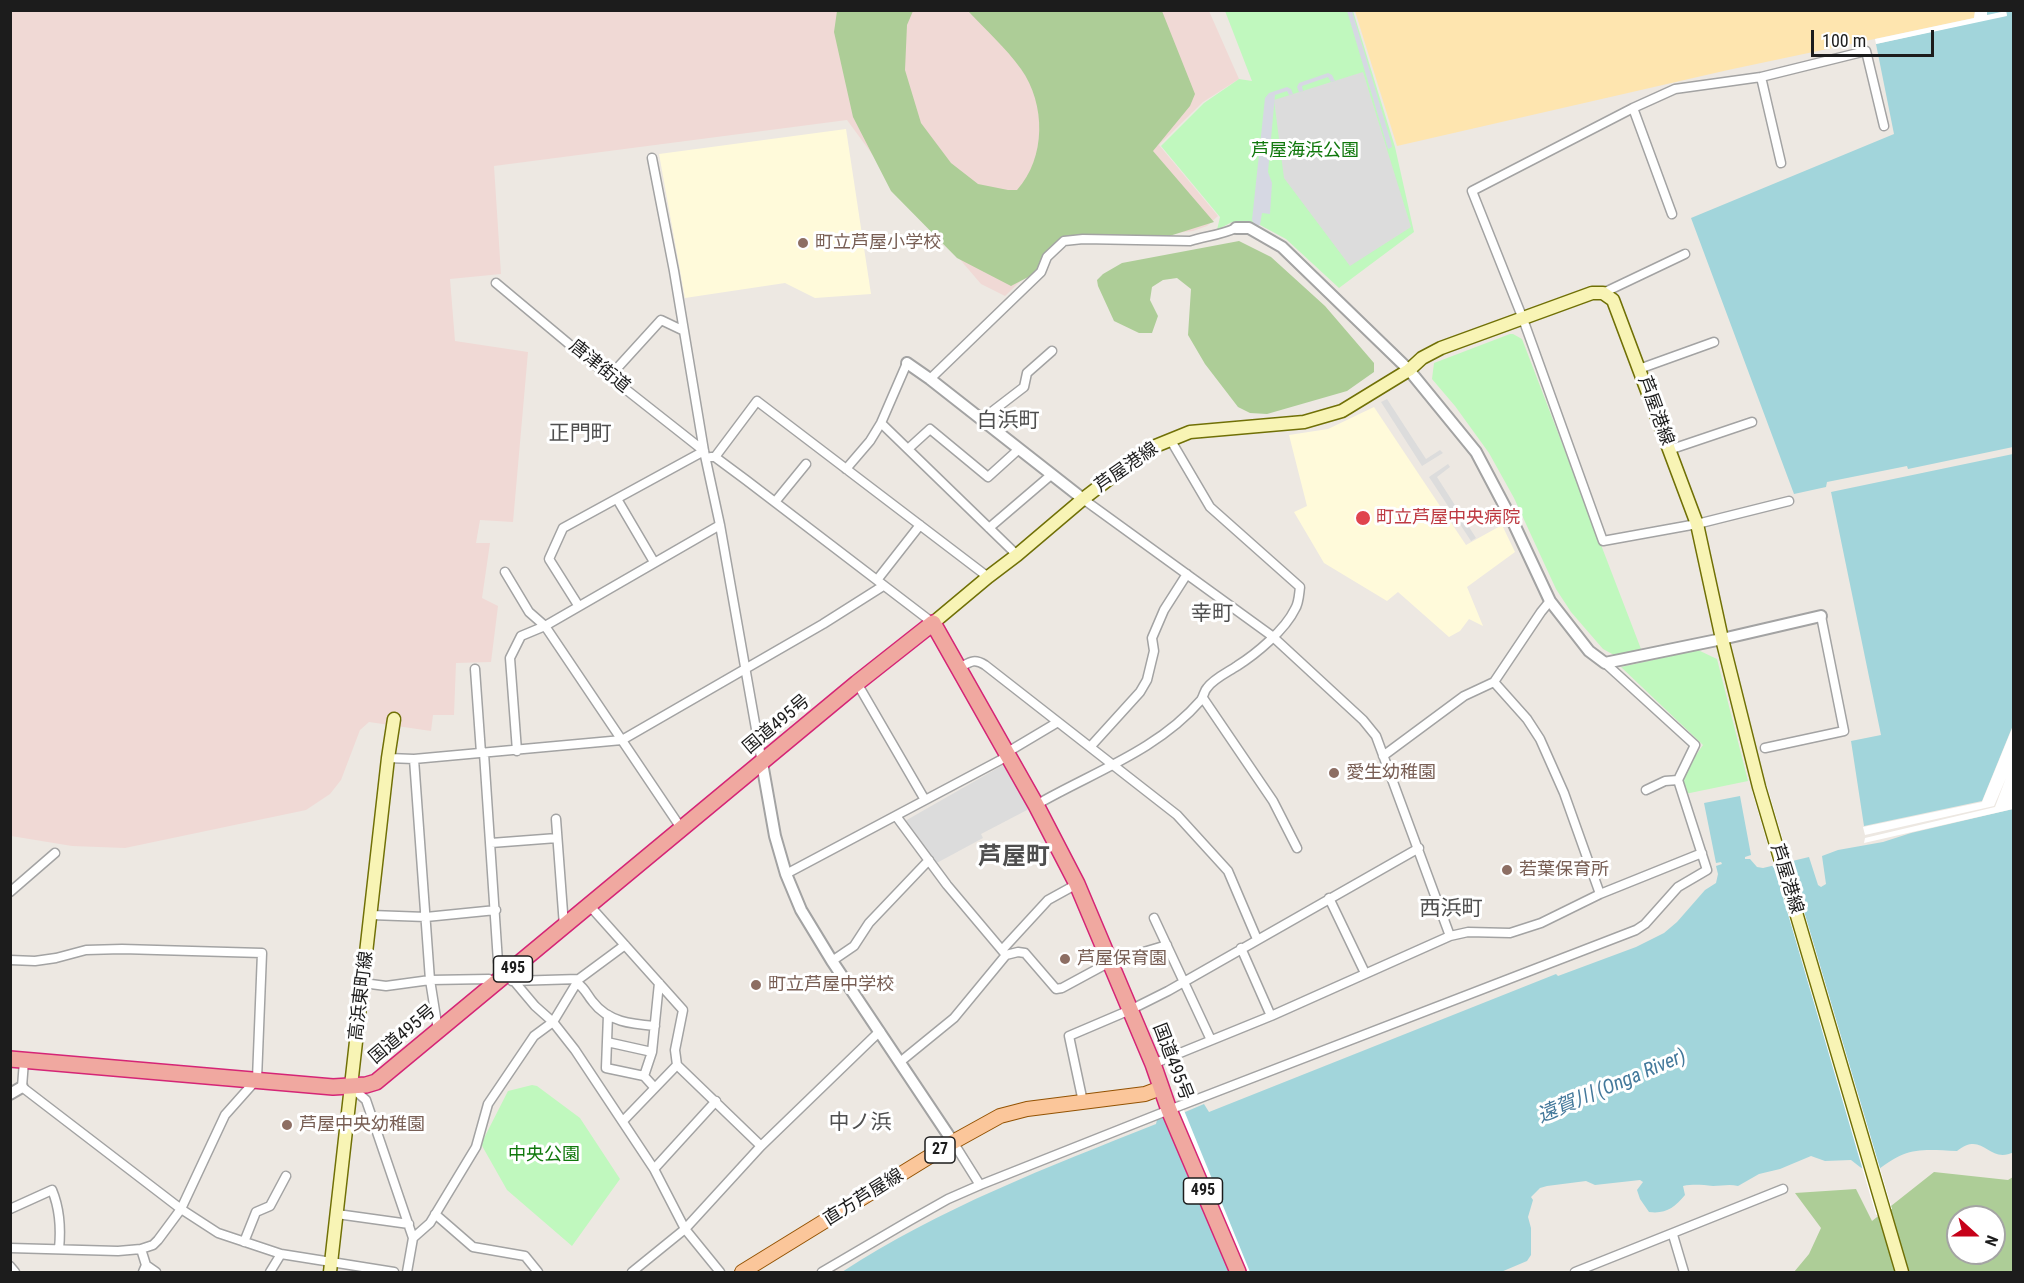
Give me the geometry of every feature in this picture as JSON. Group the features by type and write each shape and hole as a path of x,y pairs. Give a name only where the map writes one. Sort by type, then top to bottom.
{"highway":[{"name":"国道495号","path":"17,1060 333,1087 376,1082 494,985 509,977 564,926 681,828 933,623 1036,805 1077,884 1238,1272"}],"main road":[{"name":"芦屋港線","path":"933,623 1083,499 1148,449 1190,432 1215,428 1304,422 1342,411 1441,348 1592,293 1603,293 1613,300 1697,525 1722,639 1759,787 1902,1272"},
{"name":"高浜東町線","path":"331,1268 394,719"},
{"name":"直方芦屋線","path":"742,1272 953,1142 1000,1116 1027,1109 1145,1094 1161,1089"}],"street":[{"path":"1789,501 1697,525 1603,541 1523,319 1472,191 1632,108 1675,89 1761,77 1866,51 1884,126"},
{"path":"1761,77 1781,163"},
{"path":"1632,108 1672,214"},
{"path":"652,158 775,836 786,874 801,910 832,961 880,1030 980,1185"},
{"path":"822,1272 948,1199 980,1185 1636,930 1645,924 1678,886 1707,870 1678,780 1695,745 1589,651 1550,601 1513,522 1476,452 1409,370 1282,247 1249,228 1236,228 1222,234 1204,236 1190,241 1083,239 1064,241 1047,257 1041,272 930,379"},
{"path":"1603,293 1685,254"},
{"name":"唐津街道","path":"496,283 704,454"},
{"path":"610,376 661,320 682,330"},
{"path":"1639,369 1714,342"},
{"path":"981,420 1023,387 1028,373 1052,351"},
{"path":"846,469 870,441 881,423 907,363 1083,499 1272,636 1363,720 1376,736 1450,936"},
{"path":"715,457 757,400 988,577"},
{"path":"1669,450 1752,422"},
{"path":"881,423 1017,555"},
{"path":"908,449 930,429 988,477 1019,450"},
{"path":"1036,805 1151,744 1172,729 1203,698 1207,687 1252,656 1296,608 1300,587 1210,507 1170,439"},
{"path":"578,605 549,559 563,528 704,454 715,457 933,623"},
{"path":"775,502 806,464"},
{"path":"989,528 1051,475"},
{"path":"616,499 654,562"},
{"path":"518,751 510,658 521,636 545,626 720,525"},
{"path":"388,758 414,759 518,751 622,740 823,624 880,583 920,525"},
{"path":"505,572 529,612 545,626 681,828"},
{"path":"1091,746 1140,692 1147,680 1154,651 1152,638 1164,610 1187,574"},
{"path":"1383,756 1464,696 1494,682 1550,601"},
{"path":"1605,663 1821,616 1844,731 1765,748"},
{"path":"959,668 973,660 978,660 1177,815 1228,871 1257,939"},
{"path":"475,669 491,843 498,962 509,977 553,1022 575,1050 654,1169 685,1229 720,1272"},
{"path":"1494,682 1527,719 1540,739 1564,793 1600,894"},
{"path":"857,683 926,800"},
{"path":"1203,698 1273,801 1297,848"},
{"path":"786,874 1008,756 1011,750 1058,722"},
{"path":"414,759 430,980 438,1031"},
{"path":"1646,790 1665,781 1678,780"},
{"path":"896,816 1004,953"},
{"path":"556,819 564,926"},
{"path":"491,843 557,838"},
{"path":"1083,1102 1069,1036 1130,1010 1185,981 1419,848"},
{"path":"10,892 55,853"},
{"path":"1153,1064 1271,1016 1450,936 1468,932 1510,933 1541,923 1600,894 1702,853"},
{"path":"832,961 854,946 869,923 929,860"},
{"path":"900,1062 954,1018 1048,900 1077,884"},
{"path":"1329,898 1365,973"},
{"path":"589,905 683,1010 675,1050 677,1065 761,1146"},
{"path":"371,915 426,917 496,910"},
{"path":"1154,918 1211,1040"},
{"path":"413,1238 430,1223 476,1147 488,1104 534,1036 553,1022 578,981 625,945"},
{"path":"1004,953 1024,953 1056,989 1110,962 1167,945"},
{"path":"1241,948 1271,1016"},
{"path":"10,960 35,961 86,950 262,953 257,1079 225,1115 181,1209 158,1240 141,1249 118,1251 10,1248"},
{"path":"509,977 578,981 594,1003 608,1015 626,1023 655,1026"},
{"path":"363,983 386,986 430,980 489,979 494,985"},
{"path":"644,1076 652,1052 659,983"},
{"path":"608,1015 606,1068 644,1076 654,1088"},
{"path":"632,1272 685,1229 761,1146 880,1030"},
{"path":"607,1042 652,1052"},
{"path":"17,1060 22,1087 181,1209 218,1233 331,1268 394,1272"},
{"path":"623,1121 677,1065"},
{"path":"351,1086 366,1100 409,1224 413,1238 407,1272"},
{"path":"10,1094 22,1087"},
{"path":"654,1169 716,1101"},
{"path":"244,1242 256,1212 270,1206 286,1176"},
{"path":"10,1209 52,1190 57,1202 60,1230 59,1249"},
{"path":"1575,1272 1585,1271 1603,1260 1673,1235 1783,1190"},
{"path":"337,1214 409,1224"},
{"path":"435,1214 473,1247 525,1256 538,1272"},
{"path":"1673,1235 1684,1272"},
{"path":"141,1249 144,1269 156,1272"},
{"path":"270,1272 281,1254"},
{"path":"10,1266 15,1272"}],"shaded area":[{"path":"10,11 1209,11 1239,79 1203,102 1159,145 1218,216 1207,226 1176,233 1060,234 1033,269 1005,296 981,284 886,173 847,120 494,166 501,274 450,279 455,341 528,352 513,522 480,520 476,543 490,543 482,598 498,606 491,662 456,663 454,715 433,715 431,731 369,722 360,730 341,780 330,794 306,810 125,848 72,846 11,836"},
{"path":"1347,11 1352,11 1391,142 1392,147 1388,149"},
{"path":"1363,72 1411,227 1350,266 1284,178 1274,100"},
{"path":"1328,73 1335,81 1331,82 1328,77 1302,86 1303,91 1299,92 1297,87 1299,83"},
{"path":"1287,87 1293,94 1289,95 1287,91 1275,95 1268,172 1272,183 1270,214 1262,213 1260,225 1255,226 1252,220 1265,98 1269,93"},
{"path":"846,129 871,294 815,298 785,283 685,298 659,154"},
{"path":"1387,399 1426,459 1440,450 1443,453 1422,466 1381,402"},
{"path":"1374,407 1466,545 1502,525 1515,552 1467,587 1483,626 1469,619 1460,631 1449,637 1398,592 1387,601 1324,563 1294,512 1307,506 1289,435 1328,429"},
{"path":"1448,464 1450,467 1437,477 1476,538 1471,541 1429,477"},
{"path":"1003,765 1029,809 981,834 983,838 933,865 905,821"}],"green space":[{"path":"837,11 913,11 907,25 905,70 921,123 951,163 978,184 1017,190 1027,177 1038,147 1038,114 1035,98 1029,83 1015,61 968,11 1162,11 1195,94 1190,106 1153,151 1214,222 1163,238 1071,235 1058,241 1036,273 1011,286 957,258 891,191 853,117 834,32"},
{"name":"芦屋海浜公園","path":"1225,11 1353,11 1395,147 1414,232 1339,288 1286,239 1260,225 1232,222 1217,230 1220,217 1161,146 1204,103 1239,79 1252,81"},
{"path":"1239,241 1271,257 1325,306 1374,363 1374,372 1347,391 1267,414 1250,413 1238,407 1205,364 1188,335 1191,289 1177,278 1163,280 1152,287 1150,300 1158,316 1152,333 1139,333 1114,321 1098,286 1097,280 1103,274 1122,263"},
{"path":"1510,334 1522,339 1641,649 1614,655 1603,649 1571,612 1556,589 1514,498 1489,453 1432,379 1434,363"},
{"path":"1698,650 1717,659 1748,781 1685,794 1679,779 1703,745 1621,667"},
{"name":"中央公園","path":"532,1085 537,1086 580,1118 620,1179 572,1246 507,1190 481,1144 508,1091"},
{"path":"1934,1172 2008,1180 2013,1177 2013,1272 1794,1272 1809,1254 1821,1228 1795,1193 1856,1189 1872,1221"}],"sand":[{"path":"1355,11 1975,11 1974,18 1728,70 1397,146"}],"water":[{"path":"1987,11 2006,11 1986,16"},
{"path":"2006,11 2013,11 2013,447 1908,469 1907,466 1827,482 1826,487 1794,494 1691,218 1894,134 1876,44 2007,15"},
{"path":"2013,454 2013,725 1982,801 1864,826 1851,741 1881,735 1831,492"},
{"name":"遠賀川 (Onga River)","path":"1740,796 1751,855 1745,859 1750,859 1757,867 1763,868 1809,857 1818,885 1821,887 1826,884 1822,856 1838,850 1883,842 1911,833 2013,809 2014,1152 2005,1155 1998,1154 1974,1144 1957,1151 1922,1150 1903,1154 1873,1174 1851,1160 1825,1161 1811,1156 1780,1169 1759,1174 1738,1186 1683,1186 1685,1195 1673,1207 1660,1212 1649,1212 1640,1199 1637,1190 1643,1182 1640,1180 1595,1185 1586,1181 1547,1186 1540,1188 1531,1197 1533,1200 1528,1217 1531,1228 1531,1255 1527,1261 1501,1272 842,1272 879,1249 956,1208 1156,1124 1159,1111 1178,1115 1204,1104 1209,1112 1556,974 1558,976 1636,947 1664,933 1677,922 1705,890 1716,883 1718,874 1716,866 1722,864 1721,862 1716,863 1704,803"}],"pier":[{"path":"1975,11 1987,11 1987,15 2006,11 2007,16 1876,44 1875,39 1974,18"},
{"path":"2013,726 2013,809 1864,843 1865,838 1995,807 2006,778 1994,806 1865,835 1863,827 1982,802"},
{"path":"1767,786 1892,1209 1876,1215 1752,791"},
{"path":"1181,1103 1250,1272 1229,1272 1161,1112"}],"place":[{"name":"町立芦屋小学校","path":"803,243"},
{"name":"町立芦屋中央病院","path":"1363,518"},
{"name":"愛生幼稚園","path":"1334,773"},
{"name":"若葉保育所","path":"1507,870"},
{"name":"芦屋保育園","path":"1065,959"},
{"name":"町立芦屋中学校","path":"756,985"},
{"name":"芦屋中央幼稚園","path":"287,1125"}],"district":[{"name":"白浜町","path":"1008,422"},
{"name":"正門町","path":"580,435"},
{"name":"幸町","path":"1212,615"},
{"name":"芦屋町","path":"1014,858"},
{"name":"西浜町","path":"1451,910"},
{"name":"中ノ浜","path":"860,1124"}]}
